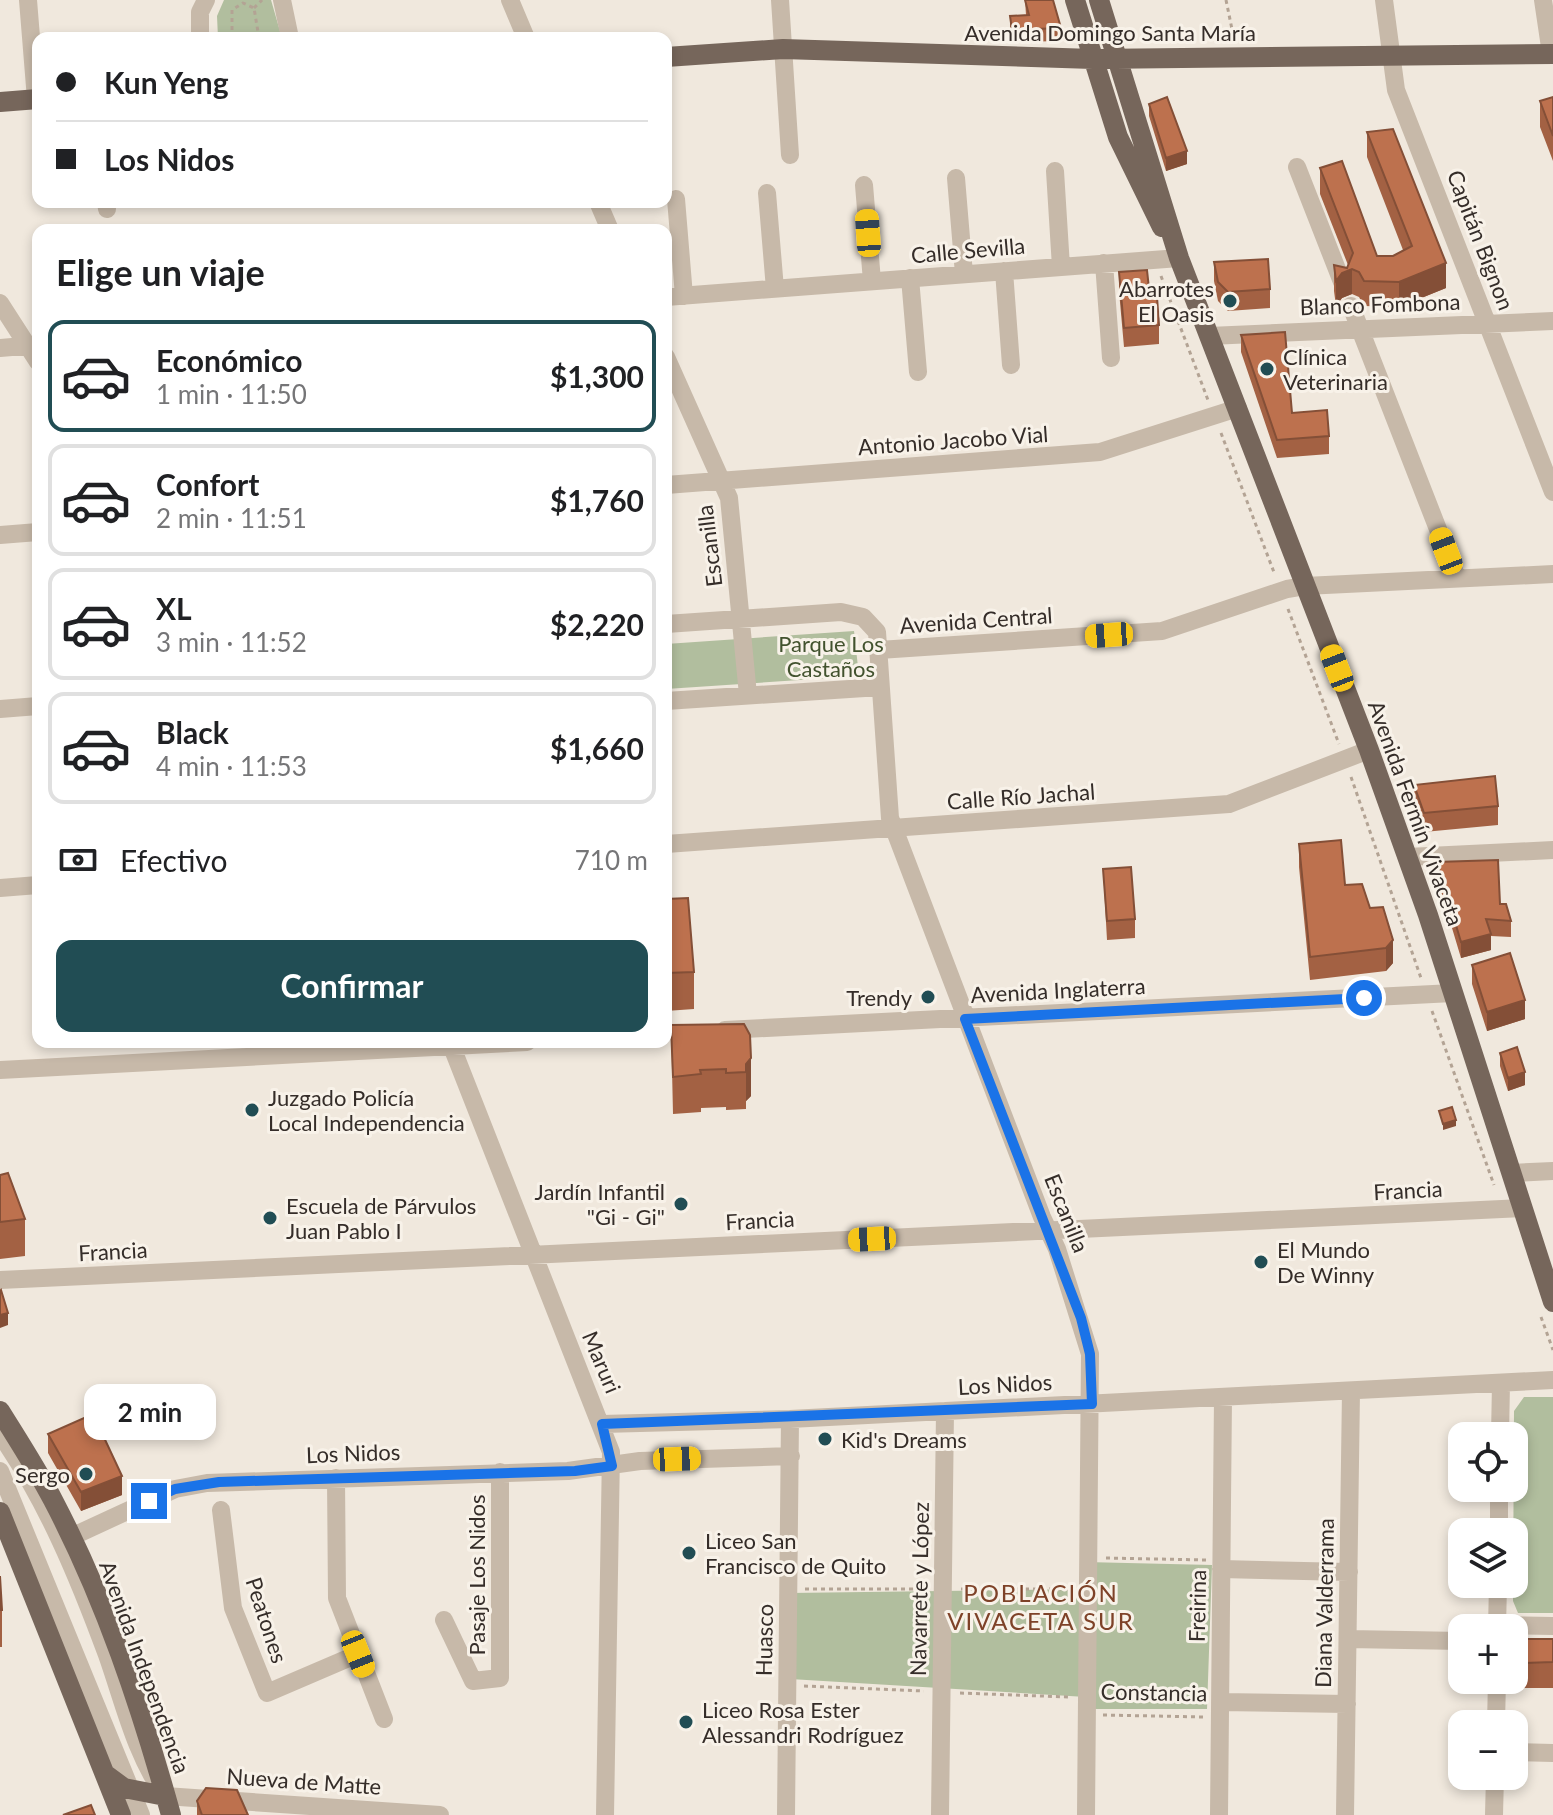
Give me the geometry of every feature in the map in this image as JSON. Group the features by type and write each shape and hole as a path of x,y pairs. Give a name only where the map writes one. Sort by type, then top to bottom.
{"main road":[{"name":"Avenida Fermín Vivaceta","path":"1075,0 1134,174 1179,258"},
{"name":"Avenida Fermín Vivaceta","path":"1099,0 1179,258 1408,857 1511,1173 1513,1209 1546,1305"},
{"name":"Avenida Domingo Santa María","path":"672,57 783,49 1093,59 1552,54"},
{"path":"0,102 32,99"},
{"name":"Avenida Independencia","path":"0,1411 71,1537 117,1645 168,1805"},
{"path":"0,1512 121,1815"},
{"path":"105,1774 132,1791 168,1805"}],"street":[{"path":"28,0 32,44"},
{"path":"200,32 200,12 206,0"},
{"path":"282,0 289,32"},
{"path":"510,0 523,32"},
{"path":"780,0 790,155"},
{"name":"Capitán Bignon","path":"1384,0 1396,90 1488,324 1544,446 1553,492"},
{"path":"1543,0 1552,54"},
{"path":"1297,167 1342,282"},
{"path":"1055,171 1061,267"},
{"path":"956,178 964,274"},
{"path":"864,185 872,281"},
{"path":"767,193 775,289"},
{"path":"675,296 676,199"},
{"name":"Calle Sevilla","path":"675,296 1179,258"},
{"path":"1104,263 1111,358"},
{"path":"1004,271 1011,365"},
{"path":"910,278 918,372"},
{"path":"0,303 32,345"},
{"path":"1351,306 1457,578"},
{"name":"Blanco Fombona","path":"1209,336 1553,321"},
{"path":"0,348 32,346"},
{"name":"Escanilla","path":"672,370 722,481 734,521 748,695"},
{"name":"Antonio Jacobo Vial","path":"672,485 1100,452 1238,408"},
{"path":"0,535 32,532"},
{"name":"Avenida Central","path":"672,624 849,612 873,624 879,650 1162,631 1281,591 1305,586 1553,574"},
{"name":"Escanilla","path":"879,650 888,808 893,829 1088,1340 1092,1404 1086,1815"},
{"path":"672,701 880,687"},
{"path":"0,709 32,706"},
{"name":"Calle Río Jachal","path":"672,844 1229,804 1369,750"},
{"path":"1408,857 1553,850"},
{"path":"0,888 32,885"},
{"name":"Avenida Inglaterra","path":"711,1031 1453,993"},
{"path":"0,1070 382,1048"},
{"name":"Maruri","path":"453,1048 531,1255 602,1424 612,1466 605,1815"},
{"path":"1511,1173 1553,1171"},
{"name":"Francia","path":"0,1280 1513,1209"},
{"name":"Los Nidos","path":"602,1424 790,1419 1553,1380"},
{"path":"1500,1422 1501,1383"},
{"name":"Diana Valderrama","path":"1345,1815 1351,1391"},
{"name":"Freirina","path":"1219,1815 1223,1398"},
{"name":"Navarrete y López","path":"940,1815 945,1411"},
{"name":"Huasco","path":"786,1815 790,1419"},
{"path":"0,1434 52,1525 94,1622 147,1768 168,1805"},
{"name":"Los Nidos","path":"71,1537 187,1487 219,1482 500,1472 612,1466 640,1461 791,1456"},
{"path":"0,1471 141,1815"},
{"name":"Pasaje Los Nidos","path":"444,1620 473,1681 500,1678 500,1472"},
{"path":"336,1478 335,1589 384,1719"},
{"path":"0,1490 17,1555"},
{"name":"Peatones","path":"221,1510 233,1608 267,1693 358,1654"},
{"path":"1221,1565 1349,1572"},
{"path":"1528,1626 1553,1626"},
{"path":"1348,1639 1448,1641"},
{"name":"Constancia","path":"1220,1709 1347,1704"},
{"path":"1528,1752 1553,1753"},
{"path":"1494,1815 1495,1790"},
{"name":"Nueva de Matte","path":"168,1805 440,1815"}],"path":[{"path":"254,8 262,0"},
{"path":"1226,0 1234,39"},
{"path":"232,32 232,10 243,3 254,8"},
{"path":"254,8 258,32"},
{"path":"1154,259 1346,760 1426,994 1513,1209"},
{"path":"1546,1305 1553,1350"},
{"path":"1090,1557 1221,1565"},
{"name":"Constancia","path":"1088,1715 1220,1709"}],"green space":[{"path":"224,0 271,0 280,32 218,32 217,16"},
{"name":"Parque Los Castaños","path":"854,631 859,676 672,689 672,644"},
{"path":"1524,1397 1553,1397 1553,1613 1518,1613 1513,1601 1513,1598 1528,1598 1528,1518 1513,1518 1514,1502 1528,1502 1528,1422 1514,1422 1514,1411"},
{"path":"1085,1562 1212,1565 1207,1709 1086,1709 1086,1697 790,1679 789,1593 1086,1589"}],"building":[{"path":"1025,0 1053,0 1061,28 1012,30 1010,16 1029,15"},
{"path":"1167,97 1187,151 1166,158 1149,104"},
{"path":"1553,97 1553,136 1540,101"},
{"path":"1393,129 1446,263 1399,282 1364,281 1359,272 1352,269 1342,273 1336,281 1334,265 1347,268 1353,253 1320,168 1342,161 1377,256 1393,256 1412,246 1367,132"},
{"path":"1268,259 1270,289 1228,292 1218,282 1214,262"},
{"path":"1147,270 1150,298 1157,297 1159,325 1124,328 1119,272"},
{"path":"1285,332 1292,413 1327,410 1329,436 1277,440 1241,335"},
{"path":"1495,776 1498,806 1424,813 1414,785"},
{"path":"1341,840 1345,885 1362,884 1370,908 1383,907 1393,940 1386,948 1310,957 1299,844"},
{"path":"1498,860 1500,904 1506,904 1511,921 1486,919 1491,934 1461,942 1437,862"},
{"path":"1131,867 1135,919 1107,921 1103,869"},
{"path":"688,898 694,972 672,973 672,899"},
{"path":"1510,953 1525,1000 1487,1012 1472,965"},
{"path":"744,1024 750,1035 751,1058 746,1064 746,1072 700,1070 701,1074 673,1077 672,1025"},
{"path":"1517,1047 1525,1072 1508,1078 1500,1053"},
{"path":"1452,1107 1456,1120 1443,1124 1439,1111"},
{"path":"8,1173 25,1219 0,1222 0,1175"},
{"path":"0,1291 8,1313 0,1315"},
{"path":"93,1414 122,1476 81,1492 48,1434"},
{"path":"1528,1639 1553,1639 1553,1662 1528,1663"},
{"path":"206,1788 237,1790 248,1815 202,1815 197,1801"},
{"path":"91,1805 95,1815 63,1815"}],"place":[{"name":"Abarrotes El Oasis","path":"1230,301"},
{"name":"Clínica Veterinaria","path":"1267,369"},
{"name":"Trendy","path":"928,997"},
{"name":"Juzgado Policía Local Independencia","path":"252,1110"},
{"name":"Jardín Infantil \"Gi - Gi\"","path":"681,1204"},
{"name":"Escuela de Párvulos Juan Pablo I","path":"270,1218"},
{"name":"El Mundo De Winny","path":"1261,1262"},
{"name":"Kid's Dreams","path":"825,1439"},
{"name":"Sergo","path":"86,1474"},
{"name":"Liceo San Francisco de Quito","path":"689,1553"},
{"name":"Liceo Rosa Ester Alessandri Rodríguez","path":"686,1722"}],"district":[{"name":"POBLACIÓN VIVACETA SUR","path":"1041,1606"}],"route":[{"path":"149,1501 175,1489 219,1482 575,1471 612,1466 602,1424 790,1419 1092,1404 1090,1354 1081,1318 1057,1249 965,1019 1364,998"}]}
